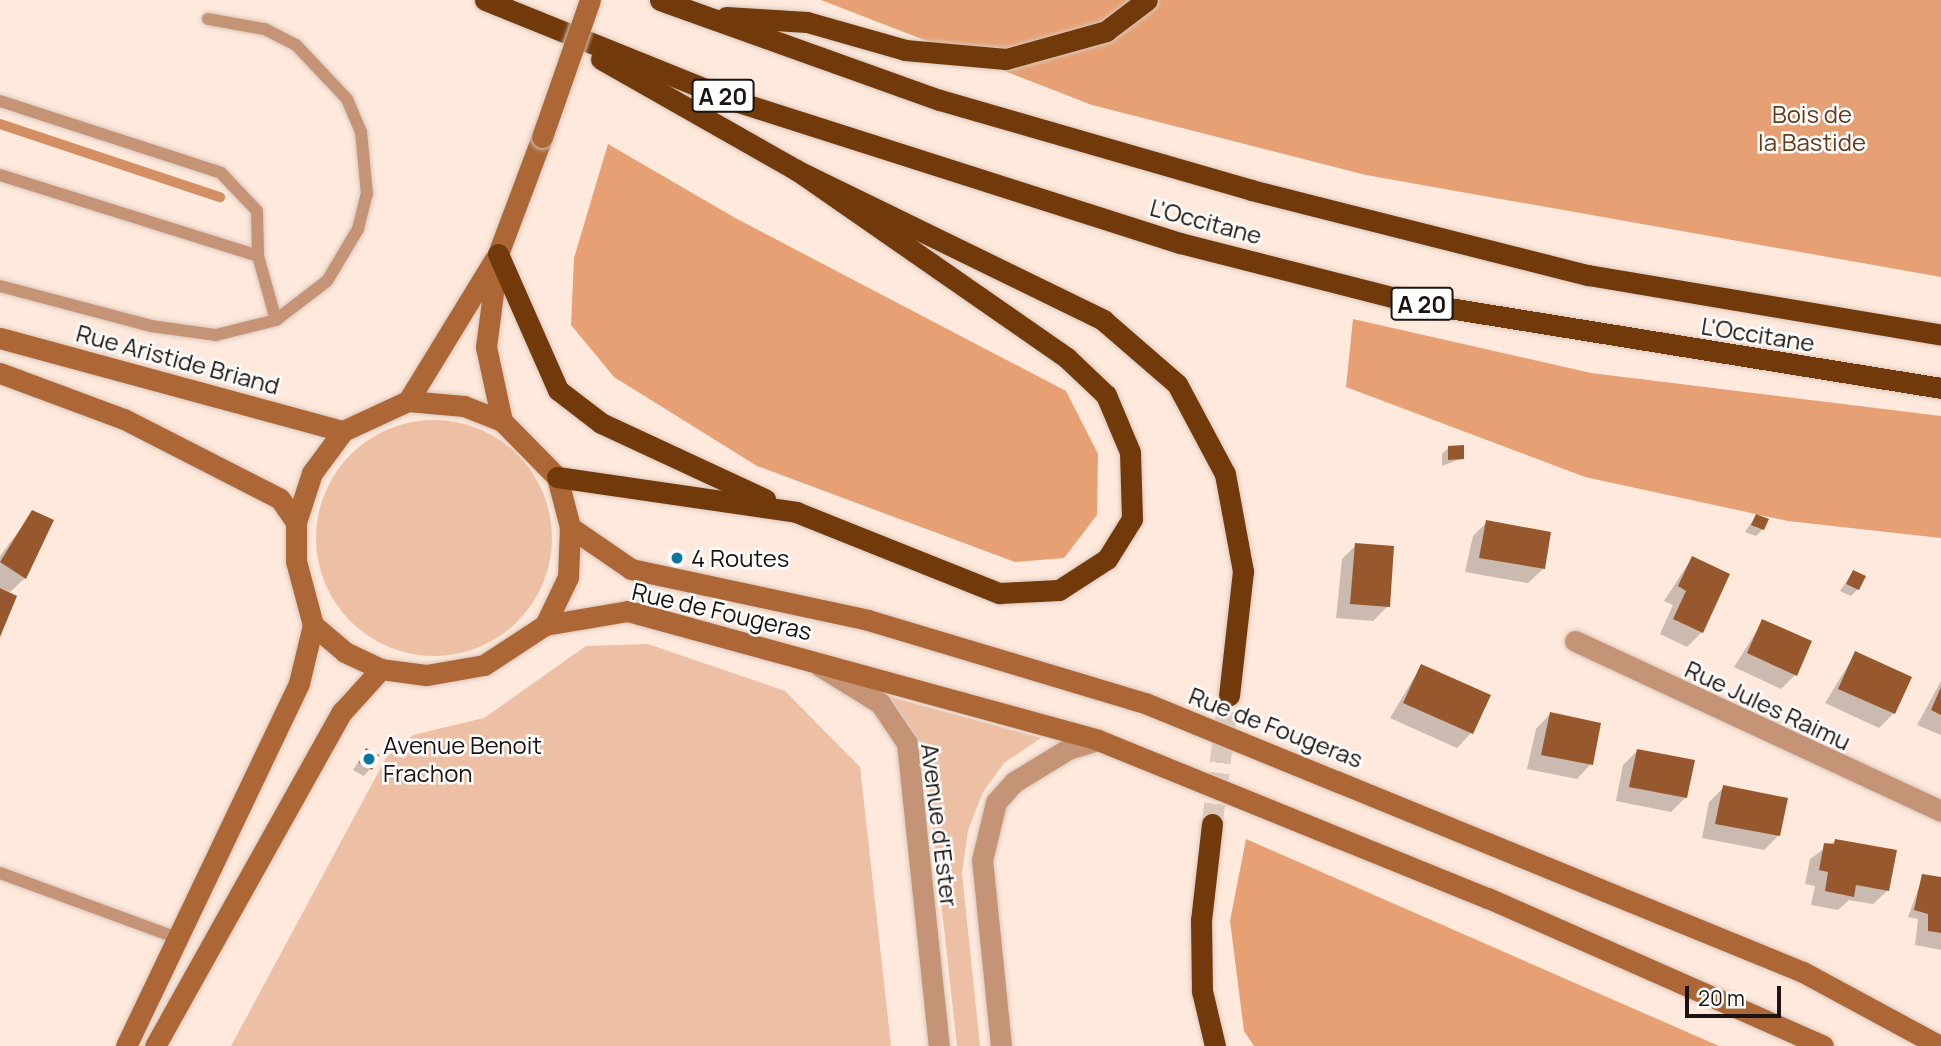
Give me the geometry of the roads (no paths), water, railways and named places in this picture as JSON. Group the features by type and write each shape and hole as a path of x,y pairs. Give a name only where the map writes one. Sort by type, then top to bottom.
{"highway":[{"name":"L'Occitane","path":"485,0 903,159 1180,243 1412,302 1941,388"},
{"name":"L'Occitane","path":"660,0 940,100 1251,190 1588,275 1941,335"},
{"path":"701,16 807,22 905,50 1006,59 1106,31 1147,0"},
{"path":"532,20 796,170 1103,320 1177,384 1225,474 1243,571 1229,695"},
{"path":"498,254 558,390 601,423 796,512 999,593 1059,590 1107,559 1132,519 1130,452 1106,395 1067,358 796,170"},
{"path":"557,477 796,512"},
{"path":"1212,824 1201,920 1202,991 1215,1046"}],"main road":[{"path":"408,401 498,254 590,0"},
{"path":"498,254 486,346 502,421"},
{"name":"Rue Aristide Briand","path":"0,338 343,431"},
{"path":"0,373 124,419 280,499 296,522"},
{"path":"126,1046 299,683 313,625 296,561 296,522 312,473 343,431 408,401 464,406 502,421 557,477 570,527 568,577 545,625 484,664 426,675 381,669 345,652 313,625"},
{"name":"Rue de Fougeras","path":"570,527 641,572 867,620 1144,704 1462,828 1803,972 1940,1046"},
{"name":"Rue de Fougeras","path":"545,625 628,611 1098,740 1488,898 1823,1046"},
{"path":"155,1046 342,712 381,669"}],"street":[{"name":"Rue Jules Raimu","path":"1575,641 1941,811"},
{"name":"Avenue d'Ester","path":"807,658 880,703 907,743 939,1046"},
{"name":"Avenue d'Ester","path":"1001,1046 982,860 996,802 1036,769 1098,740"},
{"path":"167,1046 176,1011"}],"lane":[{"path":"0,286 151,326 216,335 276,320 327,281 358,229 367,194 361,132 326,71 296,45 264,29 208,19"},
{"path":"0,101 221,173 257,211 258,256 276,320"},
{"path":"0,175 258,256"},
{"path":"0,873 178,938"}],"waterway":[{"path":"0,124 220,197"}],"tunnel":[{"path":"1212,824 1229,695"}],"place":[{"name":"4 Routes","path":"677,558"},
{"name":"Avenue Benoit Frachon","path":"369,759"}],"park label":[{"name":"Bois de la Bastide","path":"1812,128"}]}
